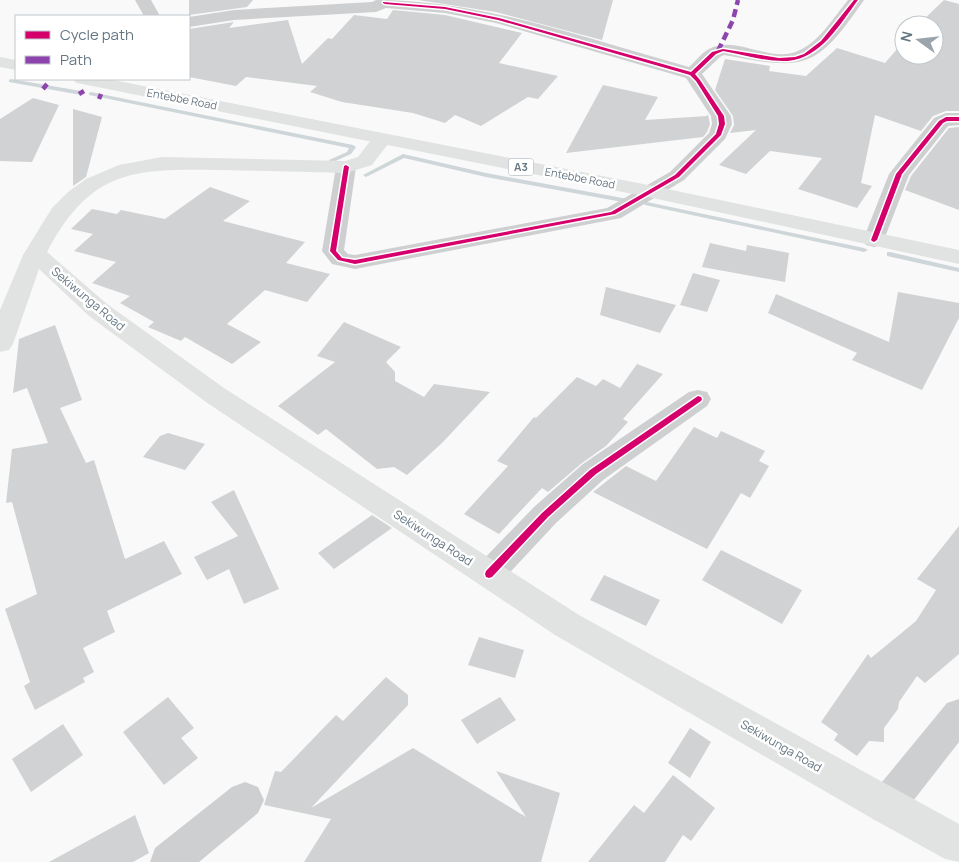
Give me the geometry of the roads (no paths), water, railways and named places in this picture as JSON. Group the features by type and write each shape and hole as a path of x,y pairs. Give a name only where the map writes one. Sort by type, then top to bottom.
{"main road":[{"path":"0,62 15,65"},
{"name":"Entebbe Road","path":"87,80 382,140 648,191 959,257"},
{"path":"0,344 8,298 36,254 48,228 66,204 94,182 140,166 162,163 196,162 346,167 365,161 382,140"},
{"name":"Sekiwunga Road","path":"36,254 98,310 215,396 567,625 886,806 959,845"}],"street":[{"path":"143,0 151,15"},
{"path":"692,74 714,53 723,50 785,59 797,58 820,44 856,0"},
{"path":"190,22 234,15 376,7 387,2 449,4 531,26 692,74 698,80 721,116 721,130 718,135 677,176 648,191 614,213 355,262 340,259 332,251 346,167"},
{"path":"874,240 899,174 941,122 946,119 959,119"},
{"path":"489,574 546,515 593,472 698,399"},
{"path":"886,806 959,715"},
{"path":"169,862 245,800"}],"waterway":[{"path":"11,81 81,93"},
{"path":"91,94 353,147 349,153 331,161"},
{"path":"366,175 403,156 486,175 628,201"},
{"path":"647,204 864,250"},
{"path":"890,254 959,270"}]}
